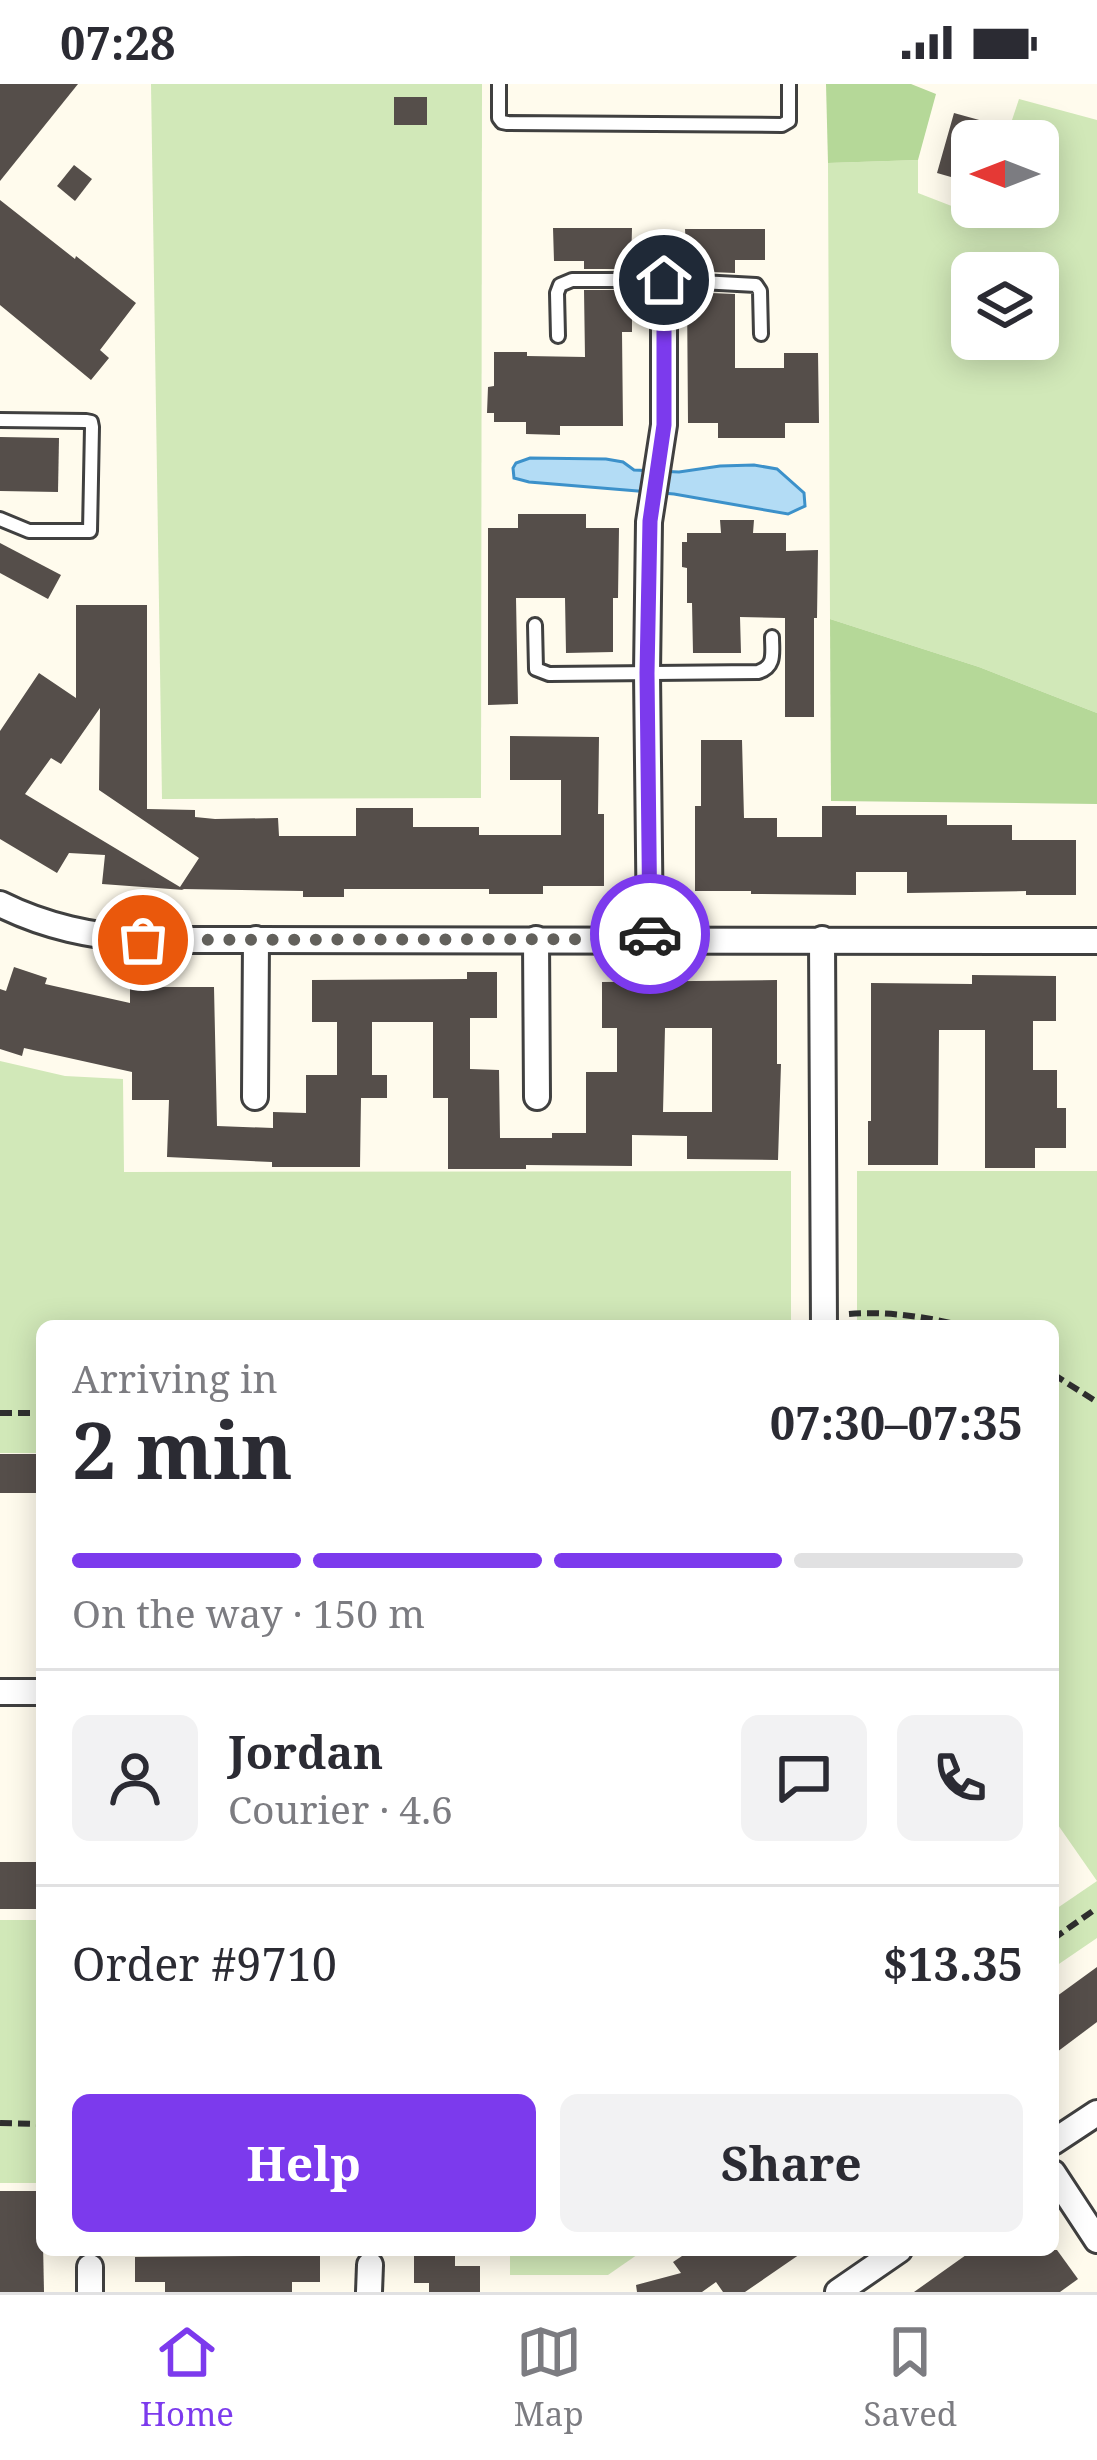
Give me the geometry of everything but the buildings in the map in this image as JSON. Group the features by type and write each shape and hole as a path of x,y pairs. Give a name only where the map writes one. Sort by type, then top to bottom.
{"street":[{"path":"650,939 647,673 651,496 664,425 664,280"},
{"path":"0,904 59,928 143,940 1097,940"},
{"path":"255,1097 256,938"},
{"path":"536,938 537,1097"},
{"path":"822,938 824,1320"},
{"path":"0,1692 36,1692"},
{"path":"1059,2138 1097,2113"},
{"path":"1059,2183 1097,2240"},
{"path":"838,2292 874,2282 894,2256"},
{"path":"369,2292 370,2265"}],"lane":[{"path":"499,84 500,118 507,123 782,125 789,121 789,84"},
{"path":"558,336 557,293 565,282 664,280 756,285 761,334"},
{"path":"0,420 86,421 92,427 90,531 29,532 0,519"},
{"path":"535,626 534,660 542,672 758,672 772,664 772,637"}],"path":[{"path":"832,1320 870,1312 942,1320"},
{"path":"1059,1378 1097,1402"},
{"path":"0,1413 36,1413"},
{"path":"1059,1935 1097,1908"},
{"path":"0,2123 36,2124"}],"green space":[{"path":"151,84 482,84 481,798 162,799"},
{"path":"826,84 911,84 936,94 918,160 828,163"},
{"path":"1019,99 1097,120 1097,713 979,667 830,619 828,163 918,160 918,193 951,206 951,228 1059,228 1059,120 1012,120"},
{"path":"830,619 979,667 1097,713 1097,804 831,801"},
{"path":"0,1061 65,1076 123,1079 124,1172 791,1171 791,1320 36,1320 36,1453 0,1453"},
{"path":"857,1171 1097,1171 1097,1881 1059,1826 1059,1320 857,1320"},
{"path":"1097,1881 1097,1938 1059,1964 1059,1907"},
{"path":"0,1920 36,1920 36,2183 0,2183"},
{"path":"510,2256 635,2256 608,2275 510,2275"}],"water":[{"path":"530,458 606,459 634,470 679,472 754,465 777,469 804,493 805,506 788,514 674,494 514,478 516,463"}],"way so far":[{"path":"143,940 650,939 650,934"}],"route":[{"path":"650,934 650,521 664,425 664,280"}]}
